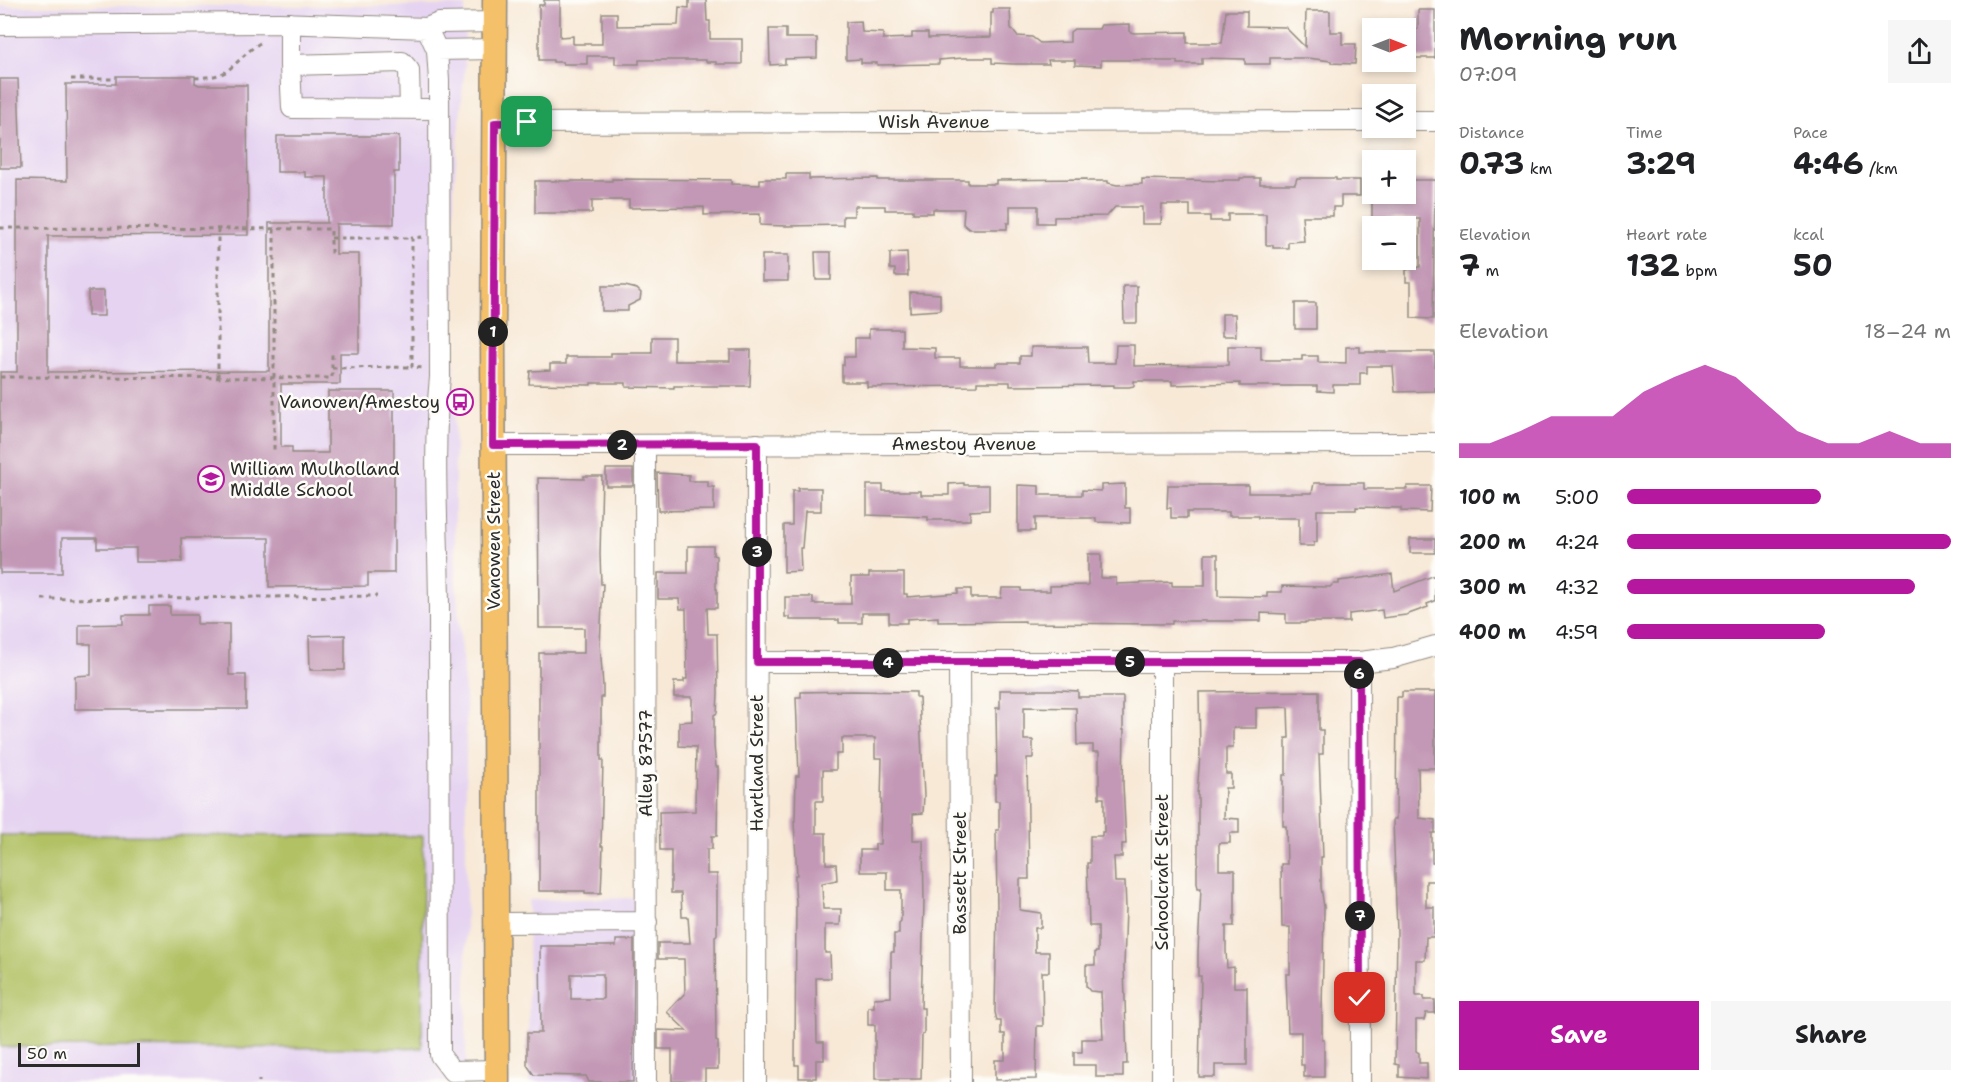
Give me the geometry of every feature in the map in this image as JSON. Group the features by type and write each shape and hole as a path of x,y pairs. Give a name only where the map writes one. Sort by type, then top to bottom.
{"main road":[{"name":"Vanowen Street","path":"495,11 493,445 496,1076"}],"street":[{"path":"0,25 289,32 427,28 439,23 495,11"},
{"path":"427,28 437,50 439,110 440,377 436,422 435,486 439,594 440,1055 452,1071 496,1076"},
{"path":"289,32 292,108 439,110"},
{"path":"437,50 495,49"},
{"path":"290,65 402,62 409,70 410,110"},
{"name":"Wish Avenue","path":"495,123 1362,121"},
{"path":"1416,121 1435,121"},
{"name":"Amestoy Avenue","path":"493,445 1435,443"},
{"name":"Hartland Street","path":"756,1082 757,444"},
{"name":"Alley 87577","path":"645,445 646,1082"},
{"path":"757,662 1359,662 1393,658 1435,646"},
{"name":"Schoolcraft Street","path":"1162,662 1162,1082"},
{"path":"1359,662 1360,1082"},
{"name":"Bassett Street","path":"959,663 961,1082"},
{"path":"496,923 647,922"}],"path":[{"path":"195,78 211,77 226,71 252,47 289,32"},
{"path":"71,79 116,79"},
{"path":"0,228 331,229 331,254"},
{"path":"218,229 218,378"},
{"path":"274,229 274,452"},
{"path":"331,238 425,237"},
{"path":"412,238 412,367"},
{"path":"0,377 332,378 332,353"},
{"path":"332,368 423,368"},
{"path":"42,599 377,596"}],"shaded area":[{"name":"William Mulholland Middle School","path":"0,6 465,6 465,64 454,185 455,571 466,707 466,1082 0,1082"},
{"path":"639,898 638,1082 529,1082 528,900"}],"green space":[{"path":"0,835 423,836 422,1048 0,1047"}],"building":[{"path":"544,0 560,0 560,37 573,36 573,44 602,44 602,13 617,13 617,26 678,25 679,7 689,8 689,0 706,0 707,21 710,21 710,39 742,39 742,64 716,64 716,62 706,62 706,60 639,60 639,64 615,64 615,56 587,56 587,64 563,64 563,62 553,62 553,60 539,60 539,5 544,5"},
{"path":"993,9 1010,9 1011,28 1017,36 1032,37 1040,43 1070,42 1070,32 1074,29 1099,29 1101,25 1130,24 1130,32 1134,33 1187,32 1187,43 1222,43 1226,11 1247,11 1247,26 1285,27 1305,47 1306,11 1330,11 1330,32 1342,32 1342,44 1356,44 1355,64 1331,63 1331,61 1307,58 1270,58 1270,64 1245,64 1245,59 1202,58 1202,64 1177,64 1177,61 1157,60 1101,60 1101,66 1075,65 1075,60 1048,60 1049,64 992,63 992,58 939,60 939,64 877,65 877,63 861,63 861,59 846,60 846,22 861,21 862,32 883,33 883,39 912,38 912,33 928,33 928,38 991,37"},
{"path":"1418,10 1435,10 1435,58 1416,58 1416,29 1418,29"},
{"path":"769,29 786,29 786,38 817,38 817,58 785,59 785,64 770,65"},
{"path":"116,76 195,76 195,83 199,85 247,85 248,235 48,236 48,372 269,371 269,223 327,223 327,177 305,177 305,172 277,172 277,136 399,136 399,172 394,172 394,224 336,224 336,254 359,254 359,353 340,353 340,384 281,384 281,447 292,447 292,453 328,453 328,391 394,391 394,573 368,573 368,586 269,587 269,538 181,538 182,562 136,562 136,548 97,548 97,538 62,538 62,573 0,573 0,372 17,372 17,180 67,181 66,84 116,84"},
{"path":"0,79 18,79 21,168 0,168"},
{"path":"786,174 809,174 809,179 968,180 968,184 996,184 996,180 1087,179 1087,181 1108,181 1108,183 1117,185 1142,184 1142,179 1223,181 1260,178 1260,184 1295,184 1297,178 1336,178 1336,180 1360,180 1360,196 1341,196 1341,207 1333,207 1333,216 1302,216 1304,241 1288,242 1288,248 1273,248 1273,245 1266,245 1266,214 1228,214 1228,221 1210,221 1210,216 1190,216 1190,205 1162,205 1161,224 1142,224 1142,207 1115,207 1107,216 1054,217 1054,223 1038,223 1038,206 1010,206 1010,223 1007,223 1007,229 969,229 963,224 964,209 933,209 933,213 913,213 913,210 885,210 885,206 854,206 854,216 843,216 843,225 760,225 760,214 704,215 704,207 629,208 629,200 592,200 592,213 535,213 535,181 731,180 731,184 760,185 760,179 786,179"},
{"path":"1416,180 1435,180 1433,319 1411,318 1411,282 1406,282 1406,270 1416,270 1420,267 1420,219 1416,219 1416,216 1372,216 1372,204 1416,204"},
{"path":"815,252 831,252 831,280 816,280"},
{"path":"907,252 908,276 895,276 895,269 890,269 890,253"},
{"path":"762,255 788,255 788,281 762,281"},
{"path":"602,286 625,286 637,289 641,293 640,300 628,306 628,311 602,311"},
{"path":"1123,286 1137,286 1137,323 1124,323"},
{"path":"88,291 104,291 104,316 88,316"},
{"path":"910,292 940,294 940,310 910,312"},
{"path":"1295,303 1316,303 1316,329 1295,329"},
{"path":"1222,314 1235,314 1236,336 1222,336"},
{"path":"869,329 902,329 902,347 935,348 935,358 960,358 960,366 1020,363 1020,356 1031,356 1031,347 1087,347 1088,363 1115,363 1116,345 1134,345 1134,366 1228,365 1228,346 1261,346 1261,360 1302,360 1302,356 1318,356 1318,362 1346,363 1346,347 1360,347 1360,352 1435,352 1435,391 1395,392 1393,366 1367,366 1367,373 1360,373 1360,385 1333,385 1333,392 1317,391 1317,386 1240,386 1240,383 1172,385 1172,381 1134,381 1134,386 1129,387 1114,387 1114,385 1010,386 1010,382 977,382 977,386 867,387 867,382 842,382 844,357 855,357 855,338 869,338"},
{"path":"652,337 674,337 674,361 730,361 730,350 751,350 750,386 674,386 674,388 626,387 626,383 529,384 530,371 550,370 550,364 566,364 566,357 611,357 611,353 652,353"},
{"path":"606,469 633,469 633,486 606,486"},
{"path":"657,473 689,475 689,481 708,481 708,487 714,487 714,510 658,511"},
{"path":"584,476 602,476 600,554 601,584 603,584 600,644 603,686 603,697 601,697 601,760 603,760 601,846 603,846 601,893 539,891 539,653 584,653 584,628 539,628 538,478 584,479"},
{"path":"964,483 964,485 989,485 989,510 970,511 970,520 928,520 928,517 867,515 867,485 883,485 883,491 921,491 921,495 949,495 949,484"},
{"path":"1314,483 1364,483 1364,489 1407,489 1407,486 1431,486 1430,512 1401,511 1401,508 1356,507 1356,510 1317,510 1317,542 1314,542 1314,546 1299,546 1299,518 1229,516 1229,512 1187,512 1187,518 1171,518 1171,508 1167,508 1168,485 1248,485 1248,493 1312,493"},
{"path":"1125,484 1125,508 1130,508 1130,523 1096,522 1096,518 1035,518 1035,531 1018,531 1018,485 1039,486 1039,495 1082,495 1082,490 1101,491 1101,485"},
{"path":"798,488 821,488 821,511 805,511 802,548 800,548 801,571 784,572 784,525 792,525 792,491 798,491"},
{"path":"1410,539 1435,539 1435,553 1410,553"},
{"path":"688,546 713,546 713,555 716,556 717,608 707,608 708,634 717,634 718,693 717,713 714,715 714,746 716,767 718,767 717,836 712,836 712,849 707,849 707,874 717,874 717,935 715,936 718,1069 705,1069 705,1082 672,1081 672,1049 658,1049 658,1030 687,1031 667,1012 685,993 684,959 658,959 658,943 690,943 688,917 682,917 681,893 671,893 671,850 660,850 659,812 695,811 696,747 679,746 679,722 692,721 692,697 674,697 674,682 684,682 684,679 687,679 686,609 680,609 679,599 658,599 658,573 688,573"},
{"path":"1088,554 1101,554 1101,578 1116,578 1116,584 1172,582 1172,586 1205,586 1205,554 1218,554 1218,596 1267,597 1267,592 1282,592 1282,586 1330,587 1333,584 1339,584 1339,581 1392,574 1394,591 1435,575 1435,601 1427,604 1428,607 1406,615 1383,618 1382,610 1349,614 1349,622 1286,623 1286,614 1261,613 1261,621 1172,621 1172,624 938,622 938,617 907,619 907,623 889,623 889,613 862,613 862,623 839,623 839,620 790,620 790,617 785,617 785,597 813,597 813,604 851,604 851,577 869,577 869,573 904,573 904,594 907,594 907,597 958,593 958,589 971,589 971,598 1001,598 1002,588 1021,588 1021,591 1050,591 1050,586 1088,585"},
{"path":"149,606 170,606 170,615 197,615 197,624 229,624 229,675 246,675 246,709 75,709 75,676 91,675 91,644 79,644 79,625 123,624 123,615 149,615"},
{"path":"345,635 345,670 310,670 309,636"},
{"path":"1000,690 1078,691 1078,697 1123,697 1126,844 1122,844 1122,857 1114,857 1115,882 1125,882 1124,966 1127,1064 1123,1064 1123,1077 1096,1077 1096,1065 1074,1065 1074,1052 1082,1052 1082,1039 1103,1039 1101,992 1090,991 1086,986 1086,965 1095,965 1095,952 1098,952 1098,926 1089,926 1087,863 1090,863 1090,836 1102,836 1104,832 1104,798 1099,798 1099,752 1093,752 1093,745 1077,745 1076,708 1024,707 1024,740 1033,740 1033,758 1027,758 1029,879 1020,879 1020,910 1041,913 1041,928 1035,928 1035,952 1049,952 1049,972 1042,972 1043,1026 1037,1026 1036,1079 995,1080 995,1060 1005,1060 1005,1034 1001,1034 1001,1021 997,1021 995,1012 996,830 999,830 999,801 995,801 996,708 1000,708"},
{"path":"1319,691 1319,730 1323,730 1323,754 1319,754 1323,857 1321,857 1321,887 1324,907 1322,1040 1324,1040 1324,1077 1304,1077 1304,1065 1301,1065 1301,1032 1288,1032 1286,974 1290,974 1290,927 1282,927 1281,864 1287,864 1286,826 1283,826 1283,775 1286,775 1286,738 1289,738 1288,707 1256,708 1256,728 1233,728 1233,748 1226,748 1226,774 1231,774 1231,788 1225,788 1224,818 1239,819 1239,833 1230,833 1230,843 1219,843 1219,870 1235,870 1234,926 1226,926 1227,968 1234,967 1234,987 1247,987 1247,1065 1215,1065 1215,1077 1199,1077 1201,976 1198,976 1198,952 1201,888 1198,888 1197,882 1197,795 1200,754 1199,692"},
{"path":"801,692 916,692 916,697 919,697 924,796 923,813 913,814 913,840 923,840 921,1008 924,1008 924,1034 922,1034 921,1079 875,1079 875,1025 868,1025 868,1007 874,1007 874,998 891,997 891,952 894,952 894,934 899,934 901,890 887,890 887,872 860,872 860,850 875,850 875,844 880,844 882,758 875,758 875,738 842,738 842,754 836,754 836,770 823,770 823,801 816,801 816,833 826,833 826,864 836,864 837,880 822,883 823,909 841,909 840,925 825,925 825,953 830,953 831,978 816,978 817,1042 824,1042 824,1060 816,1060 816,1078 799,1078 799,1065 795,1065 795,875 797,875 794,821 796,776 799,776 796,697 801,697"},
{"path":"1402,692 1435,692 1435,768 1418,768 1419,818 1435,820 1435,833 1432,833 1432,863 1435,863 1435,881 1426,881 1426,907 1434,907 1434,937 1426,937 1425,960 1416,960 1416,996 1424,996 1424,1000 1435,1000 1435,1013 1426,1013 1424,1020 1416,1020 1416,1051 1419,1053 1419,1063 1427,1063 1427,1079 1399,1077 1399,1065 1395,1064 1397,932 1393,819 1396,819 1397,697 1402,697"},
{"path":"616,940 634,940 633,1082 589,1082 586,1076 534,1075 527,1065 527,1033 541,1033 540,946 616,946","holes":["571,974 603,974 603,999 571,999"]}],"place":[{"name":"Vanowen/Amestoy","path":"460,402"},
{"name":"William Mulholland Middle School","path":"211,479"}],"route":[{"path":"527,122 495,123 493,445 757,444 757,662 1359,662 1360,998"}]}
